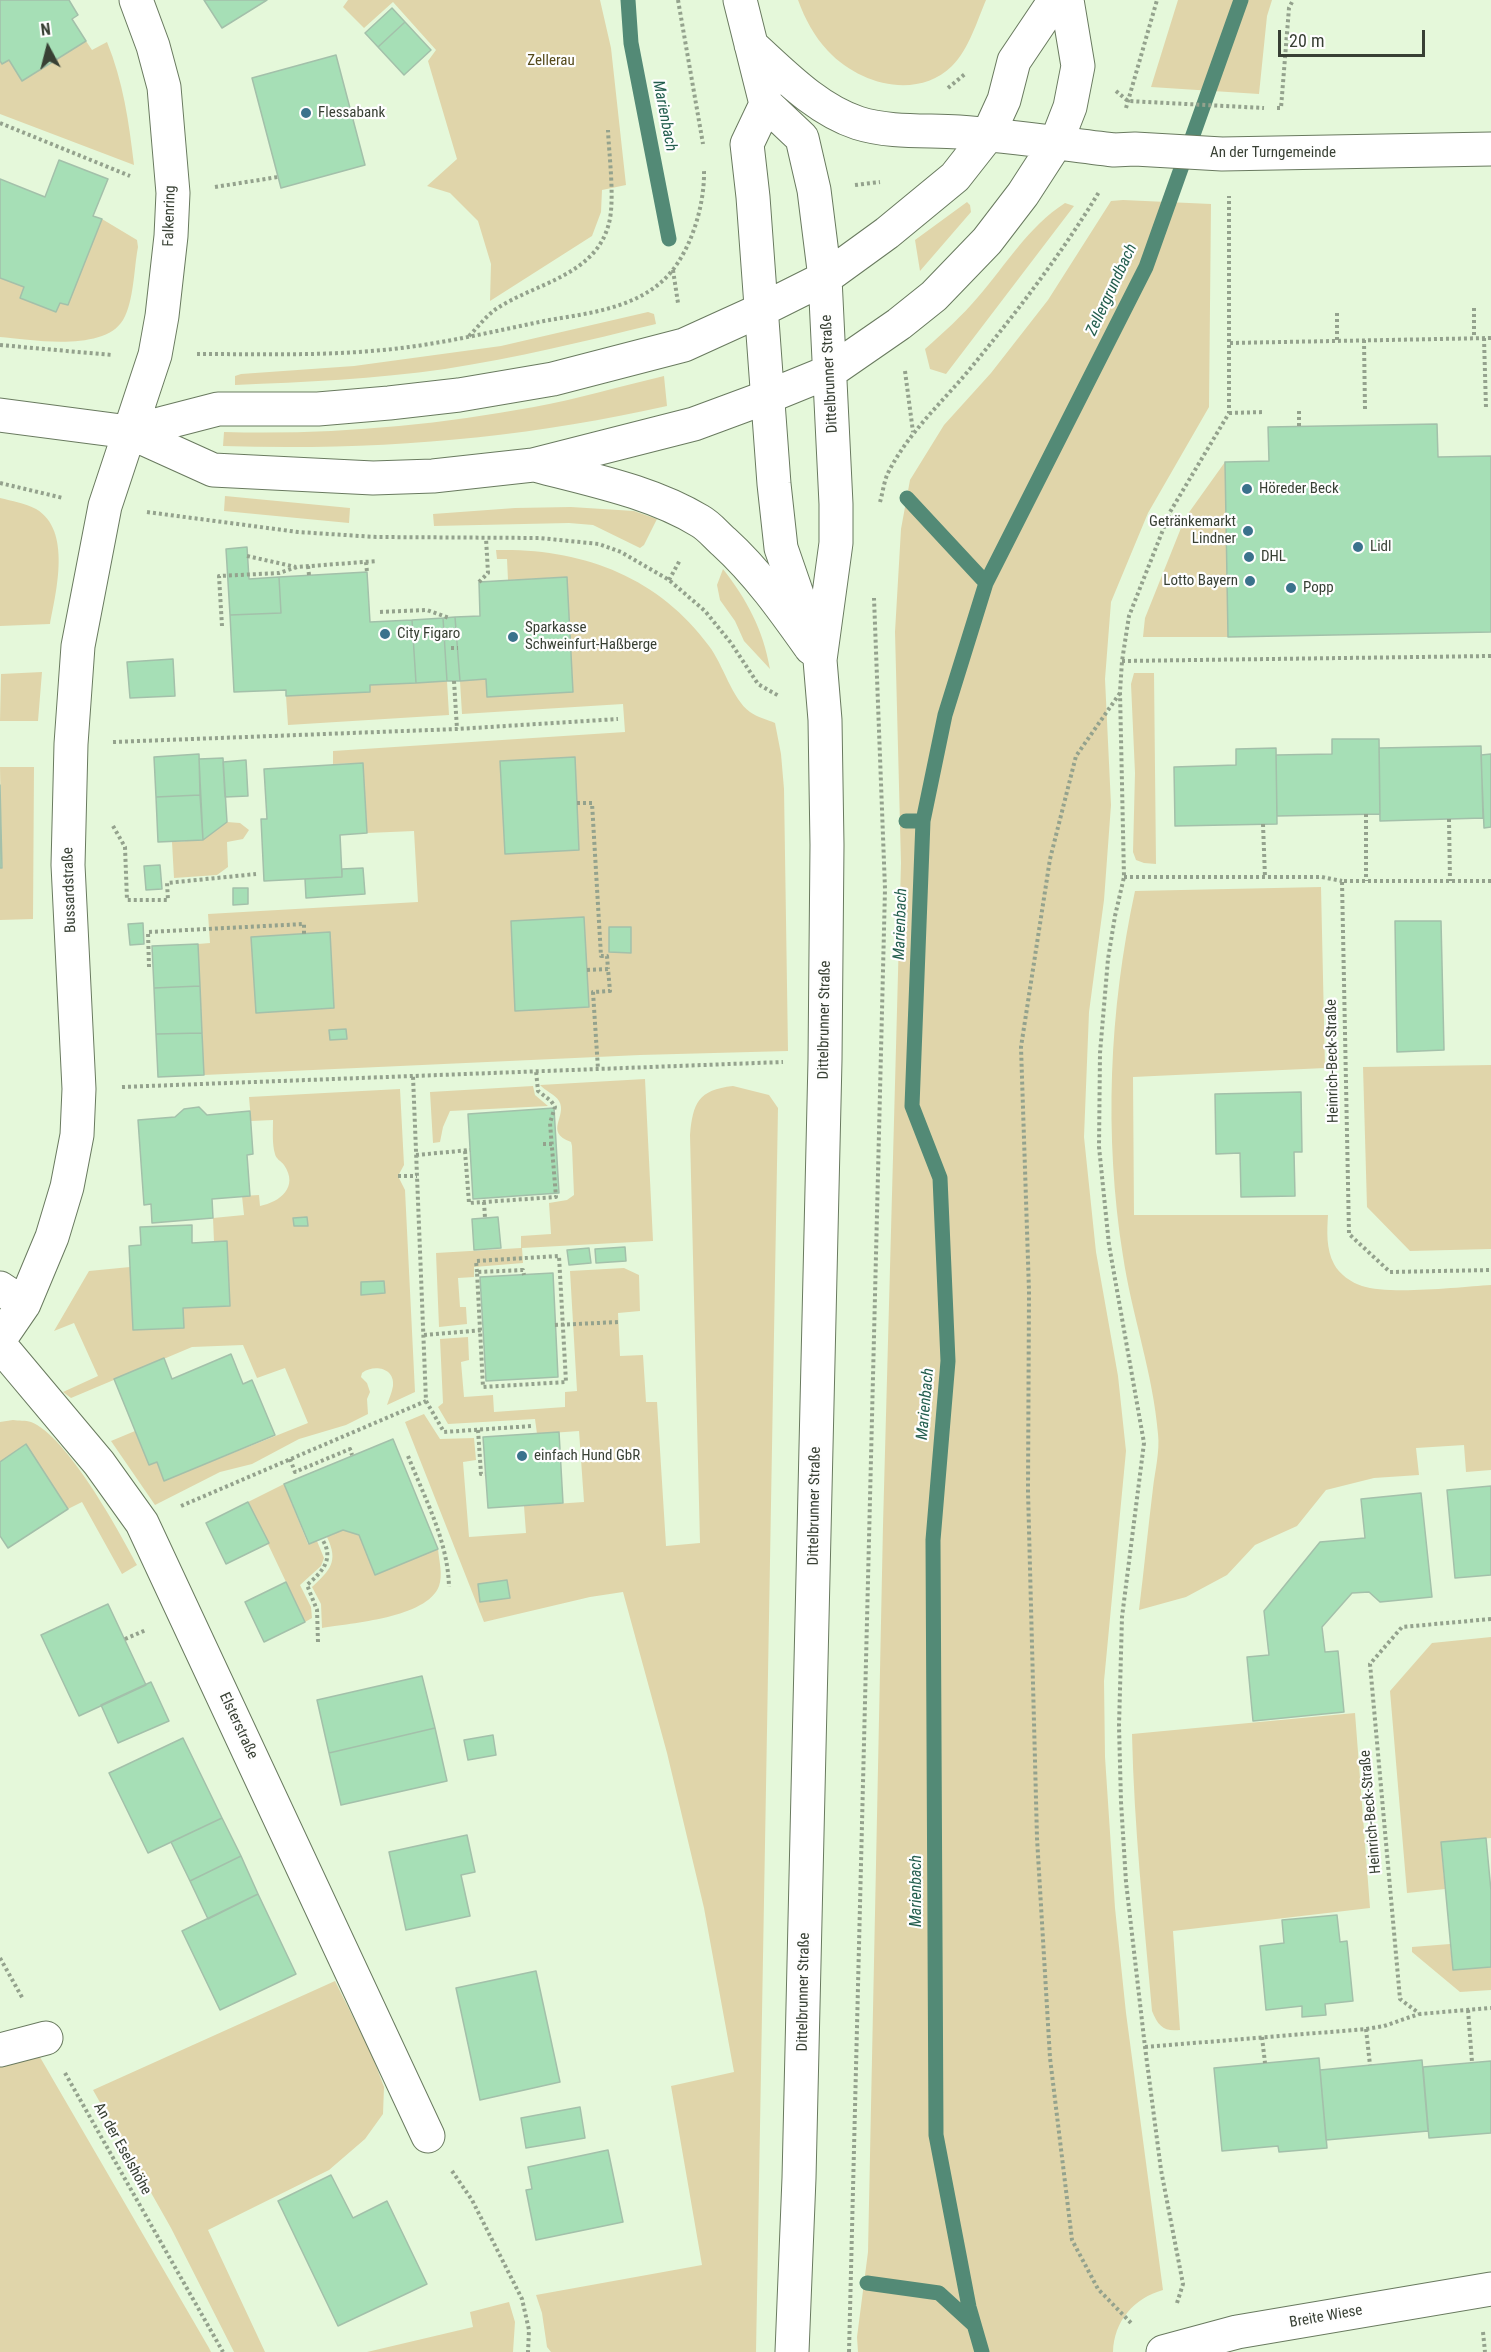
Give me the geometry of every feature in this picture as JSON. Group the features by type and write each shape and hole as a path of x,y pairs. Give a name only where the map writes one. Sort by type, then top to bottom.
{"street":[{"name":"Falkenring","path":"129,432 155,355 166,276 173,193 164,87 153,46 136,0"},
{"path":"740,0 766,104"},
{"path":"129,432 218,409 318,409 389,404 553,379 684,345 761,310 825,279 887,233 955,177 988,135 1004,100 1014,62 1055,0"},
{"path":"0,415 129,432 213,470 373,478 433,476 533,465 694,424 767,397 831,370 899,324 934,296 987,241 1023,194 1056,143 1070,107 1078,66 1067,0"},
{"name":"An der Turngemeinde","path":"751,45 800,89 831,111 857,123 879,128 988,135 1114,150 1222,154 1491,149"},
{"name":"Dittelbrunner Straße","path":"792,2352 799,2178 825,1060 827,845 825,720 820,660 836,543 831,370 825,279 814,190 802,138 766,104 747,144 781,548 820,660"},
{"name":"Bussardstraße","path":"0,1339 12,1296 52,1237 68,1187 77,1135 79,1089 68,865 71,744 78,646 105,506 129,432"},
{"path":"533,465 643,494 666,502 702,522 766,585 820,660"},
{"name":"Elsterstraße","path":"0,1345 77,1436 142,1523 428,2136"},
{"path":"0,2050 46,2038"},
{"name":"Breite Wiese","path":"1163,2352 1237,2332 1491,2289"}],"path":[{"path":"678,0 704,152"},
{"path":"1157,0 1128,101 1281,108 1289,8 1293,0"},
{"path":"0,123 173,193 278,177"},
{"path":"469,336 494,310 571,272 596,252 609,223 611,188 608,130"},
{"path":"0,345 98,355 315,354 385,350 614,308 643,295 673,270 697,223 705,184 704,163"},
{"path":"888,473 913,433 955,387 1034,290 1101,190"},
{"path":"1176,2307 1183,2284 1161,2170 1126,1882 1119,1725 1122,1617 1144,1443 1109,1245 1099,1147 1100,1053 1108,959 1124,877 1120,692 1122,661 1129,616 1170,512 1228,413 1229,194"},
{"path":"673,270 678,304"},
{"path":"1474,308 1474,338"},
{"path":"1337,311 1337,340"},
{"path":"1484,338 1486,408"},
{"path":"1230,343 1491,338"},
{"path":"1364,340 1365,409"},
{"path":"904,363 913,433"},
{"path":"1299,411 1299,426"},
{"path":"1228,413 1264,412"},
{"path":"0,483 105,506 298,532 376,537 540,538 599,544 621,552 669,580 705,611 731,643 758,684"},
{"path":"478,582 488,573 486,538"},
{"path":"247,556 297,567"},
{"path":"222,626 219,576 279,573 297,567 377,561"},
{"path":"366,562 367,572"},
{"path":"308,566 309,575"},
{"path":"849,2352 885,889 874,594"},
{"path":"384,621 382,613 427,610 449,618"},
{"path":"451,648 458,648"},
{"path":"1122,661 1491,656"},
{"path":"454,681 457,729"},
{"path":"1120,692 1076,756 1050,860 1021,1047 1029,1292 1029,1503 1037,1838 1050,2058 1072,2241 1098,2289 1137,2328"},
{"path":"153,740 457,729 618,719"},
{"path":"577,803 592,803 601,956 608,956 610,992 593,992 598,1069"},
{"path":"1366,814 1366,881"},
{"path":"1449,819 1450,881"},
{"path":"109,820 124,847 128,900 168,900 167,883 256,874"},
{"path":"1263,824 1265,877"},
{"path":"1124,877 1322,877 1342,881 1491,880"},
{"name":"Heinrich-Beck-Straße","path":"1342,881 1349,1234 1390,1272 1491,1270"},
{"path":"149,967 148,932 304,924 304,934"},
{"path":"587,970 608,969"},
{"path":"161,1086 825,1060"},
{"path":"416,1155 467,1150 469,1203 556,1197 550,1123 555,1107 538,1091 536,1071"},
{"path":"413,1076 426,1401 444,1432 532,1426"},
{"path":"543,1144 552,1144"},
{"path":"398,1176 417,1176"},
{"path":"484,1202 485,1218"},
{"path":"559,1256 563,1325 566,1382 483,1387 476,1261 559,1256"},
{"path":"477,1272 523,1270 524,1275"},
{"path":"555,1325 619,1322"},
{"path":"424,1335 481,1330"},
{"path":"203,1496 426,1401"},
{"path":"478,1430 481,1474 485,1474"},
{"path":"290,1459 295,1472 350,1449 352,1455"},
{"path":"408,1456 444,1547 449,1587"},
{"path":"318,1642 317,1610 307,1586 320,1574 328,1560 328,1552 322,1539"},
{"name":"Heinrich-Beck-Straße","path":"1420,2014 1400,1999 1370,1664 1402,1627 1491,1619"},
{"name":"An der Eselshöhe","path":"0,1958 223,2352"},
{"path":"1145,2048 1366,2029 1384,2026 1420,2014 1491,2008"},
{"path":"1468,2010 1472,2062"},
{"path":"1366,2029 1370,2065"},
{"path":"1262,2037 1265,2063"},
{"path":"472,2200 522,2299 529,2330 528,2352"}],"green space":[{"name":"Zellerau","path":"348,0 600,0 611,48 626,185 602,190 601,212 592,236 490,301 491,264 478,221 450,193 427,186 457,159 428,61 436,50 393,2 364,28 343,7"},
{"path":"798,0 986,0 968,43 952,66 938,77 922,83 906,85 872,80 841,63 814,33"},
{"path":"1178,0 1272,0 1267,16 1259,94 1151,87"},
{"path":"86,41 92,50 107,42 125,102 134,165 0,114 0,61 2,64 9,60 22,80"},
{"path":"1111,201 1211,204 1209,407 1148,513 1111,602 1105,679 1111,805 1104,900 1089,1012 1084,1137 1096,1252 1118,1376 1126,1451 1104,1681 1105,1757 1115,1908 1126,2013 1163,2290 1143,2299 1128,2312 1117,2330 1113,2352 858,2352 857,2337 868,2252 883,1525 901,863 895,632 901,529 910,480 944,425 991,373 1048,300"},
{"path":"967,202 971,212 920,271 915,240"},
{"path":"1065,203 1074,206 946,374 930,369 925,349 972,304 1040,223"},
{"path":"102,219 137,240 132,294 123,320 114,330 100,337 84,340 66,342 0,337 0,278 24,287 20,298 56,312 60,303 68,305"},
{"path":"648,312 654,314 656,324 472,365 366,378 235,385 235,376 241,374 354,366 501,346"},
{"path":"664,376 667,406 557,427 391,444 223,446 224,432 302,432 418,424 550,404"},
{"path":"1225,462 1228,637 1143,637 1145,618 1185,518"},
{"path":"225,496 350,508 349,523 224,511"},
{"path":"0,498 36,509 47,519 54,531 59,562 50,624 0,626"},
{"path":"571,507 634,511 657,519 644,545 640,548 593,525 569,523 434,526 433,514 515,508"},
{"path":"496,550 558,554 615,571 642,584 666,601 689,622 714,653 744,706 753,714 775,723 784,789 788,1051 640,1055 204,1075 198,944 210,943 208,914 418,902 414,831 367,833 363,763 333,764 333,751 625,732 623,704 462,714 460,681 486,679 488,697 573,692 567,577 508,580 507,559 497,559","holes":["574,757 579,850 501,761","330,933 334,1008 256,1013"]},
{"path":"723,569 753,616 763,641 770,669 744,641 735,621 720,600 717,585"},
{"path":"42,672 38,721 0,721 1,674"},
{"path":"1134,673 1154,673 1156,864 1136,860 1133,852 1135,773 1131,684"},
{"path":"447,681 449,715 288,725 286,696 369,692 370,685"},
{"path":"0,767 34,767 33,919 0,920 0,868 2,868"},
{"path":"227,822 240,823 249,830 243,839 227,842 228,867 217,875 174,878 172,842 203,840"},
{"path":"1321,887 1325,1068 1133,1077 1134,1215 1328,1215 1331,1258 1342,1275 1358,1285 1374,1289 1407,1290 1491,1285 1491,1470 1466,1472 1464,1445 1416,1448 1419,1475 1374,1478 1326,1490 1297,1526 1255,1545 1227,1575 1186,1597 1139,1610 1158,1441 1152,1389 1123,1256 1113,1165 1112,1119 1112,1073 1119,982 1135,891"},
{"path":"1491,1065 1491,1249 1410,1251 1367,1207 1363,1067"},
{"path":"645,1079 653,1241 522,1248 523,1263 474,1267 474,1277 458,1278 460,1307 466,1307 467,1324 439,1327 436,1253 521,1248 521,1236 551,1234 549,1203 567,1200 574,1195 571,1142 563,1138 557,1129 561,1107 559,1101 540,1085"},
{"path":"533,1086 535,1095 548,1106 450,1111 440,1142 433,1143 430,1092"},
{"path":"733,1086 769,1095 778,1108 756,2352 551,2352 547,2347 542,2313 536,2295 702,2265 671,2086 734,2072 704,1908 667,1753 623,1592 590,1597 484,1622 405,1422 424,1414 440,1439 474,1438 476,1460 463,1462 469,1537 526,1533 524,1506 584,1502 579,1431 537,1434 535,1419 448,1424 438,1407 443,1403 440,1339 468,1337 469,1360 461,1362 464,1397 493,1395 494,1412 565,1407 565,1392 577,1391 570,1271 624,1268 639,1275 640,1311 618,1313 620,1356 643,1355 646,1402 657,1402 666,1546 700,1543 690,1135 693,1114 700,1100 712,1091"},
{"path":"400,1089 404,1165 398,1176 405,1190 415,1392 387,1405 393,1386 391,1375 383,1369 367,1370 362,1373 361,1377 367,1383 370,1392 367,1399 368,1414 346,1425 299,1439 252,1464 220,1472 155,1505 111,1441 135,1431 149,1465 157,1462 165,1480 308,1423 285,1368 257,1378 243,1345 192,1347 71,1398 63,1392 98,1376 74,1323 54,1331 89,1271 130,1267 133,1330 184,1328 183,1308 230,1306 227,1242 214,1242 213,1218 244,1215 242,1196 259,1195 260,1206 274,1201 285,1192 289,1180 284,1165 275,1154 273,1120 251,1121 249,1097"},
{"path":"13,1420 31,1422 60,1445 91,1486 137,1565 122,1574 82,1502 68,1509 26,1444 0,1462 0,1422"},
{"path":"284,1484 308,1544 317,1541 324,1558 321,1566 300,1585 311,1607 312,1618 305,1622 248,1502"},
{"path":"343,1530 359,1535 375,1574 438,1549 440,1582 432,1597 420,1605 387,1617 322,1628 321,1604 312,1587 324,1576 331,1565 331,1546 327,1537"},
{"path":"1491,1637 1491,1838 1441,1842 1445,1889 1407,1893 1390,1691 1432,1643"},
{"path":"1355,1713 1370,1908 1173,1931 1180,2030 1162,2027 1152,2011 1137,1838 1132,1734"},
{"path":"1450,1944 1453,1970 1491,1967 1491,1990 1460,1992 1412,1952 1412,1947"},
{"path":"335,1981 372,2055 384,2087 383,2114 365,2139 329,2170 208,2230 265,2352 234,2352 171,2228 93,2090"},
{"path":"37,2052 211,2352 0,2352 0,2062"},
{"path":"509,2302 515,2322 513,2352 367,2352 473,2327 470,2312"}],"building":[{"path":"0,0 69,0 78,15 72,19 86,41 22,81 9,60 2,64 0,61"},
{"path":"204,0 267,0 222,28"},
{"path":"392,8 405,22 378,47 365,33"},
{"path":"405,22 431,50 404,75 378,47"},
{"name":"Flessabank","path":"336,55 365,165 281,188 252,78"},
{"path":"59,160 108,179 93,216 102,219 68,305 60,303 56,312 20,298 24,287 0,278 0,179 45,197"},
{"name":"Lidl","path":"1437,424 1438,457 1491,456 1491,632 1228,637 1225,462 1269,461 1268,427"},
{"path":"247,547 249,579 279,577 281,613 230,615 226,549"},
{"path":"367,572 370,622 412,620 416,683 370,685 370,692 286,696 286,690 234,692 230,615 281,613 279,577"},
{"name":"Sparkasse Schweinfurt-Haßberge","path":"567,577 573,692 487,697 486,679 460,681 455,617 480,616 479,582"},
{"path":"455,617 460,681 447,681 443,618"},
{"path":"443,618 447,681 416,683 412,620"},
{"path":"173,659 175,696 130,698 127,662"},
{"path":"1332,739 1379,739 1380,814 1277,816 1276,755 1332,754"},
{"path":"1481,746 1483,818 1380,821 1379,748"},
{"path":"1276,748 1277,824 1175,826 1174,767 1236,765 1236,749"},
{"path":"199,754 200,795 156,797 154,757"},
{"path":"1491,754 1491,827 1484,828 1481,755"},
{"path":"575,757 579,850 505,854 500,761"},
{"path":"223,758 227,822 203,840 199,759"},
{"path":"246,760 248,796 225,797 223,762"},
{"path":"363,763 367,833 340,835 342,877 264,881 261,819 267,819 264,769"},
{"path":"0,785 2,868 0,868"},
{"path":"200,795 203,840 158,842 156,797"},
{"path":"160,865 162,889 146,890 144,866"},
{"path":"363,868 365,894 306,898 305,879 342,877 342,869"},
{"path":"233,888 248,888 248,904 233,905"},
{"path":"584,917 589,1007 515,1011 511,921"},
{"path":"1395,921 1441,921 1444,1050 1397,1052"},
{"path":"143,923 144,944 130,945 128,924"},
{"path":"609,927 631,927 631,953 609,952"},
{"path":"330,932 334,1008 256,1013 251,937"},
{"path":"198,944 200,986 154,988 152,946"},
{"path":"200,986 202,1033 156,1034 154,988"},
{"path":"346,1029 347,1039 330,1040 329,1030"},
{"path":"202,1033 204,1075 158,1077 156,1034"},
{"path":"1301,1092 1302,1152 1294,1152 1295,1196 1241,1197 1240,1153 1216,1154 1215,1094"},
{"path":"199,1107 207,1115 250,1111 253,1154 247,1155 250,1196 212,1199 213,1218 152,1223 151,1204 144,1205 138,1120 175,1117 184,1109"},
{"path":"554,1108 559,1193 473,1199 468,1114"},
{"path":"307,1217 308,1226 294,1226 293,1218"},
{"path":"498,1217 501,1248 474,1250 472,1219"},
{"path":"192,1225 192,1243 227,1241 230,1306 183,1308 184,1328 133,1330 129,1246 141,1245 140,1227"},
{"path":"625,1247 626,1261 596,1263 595,1249"},
{"path":"589,1248 591,1263 569,1265 567,1250"},
{"path":"553,1273 558,1377 486,1381 480,1277"},
{"path":"384,1281 385,1293 361,1295 361,1282"},
{"path":"231,1354 243,1384 252,1380 275,1435 164,1481 157,1462 149,1465 114,1379 164,1358 172,1379"},
{"name":"einfach Hund GbR","path":"559,1432 563,1503 488,1508 483,1437"},
{"path":"393,1439 438,1549 375,1575 359,1535 343,1530 309,1544 284,1484"},
{"path":"26,1444 68,1509 8,1548 0,1536 0,1462"},
{"path":"1491,1486 1491,1575 1455,1578 1447,1490"},
{"path":"1421,1493 1432,1597 1380,1602 1369,1592 1352,1593 1322,1627 1325,1652 1338,1651 1344,1712 1253,1721 1247,1657 1269,1655 1264,1611 1320,1542 1365,1538 1361,1499"},
{"path":"248,1502 269,1543 226,1564 206,1523"},
{"path":"507,1580 510,1598 480,1602 478,1584"},
{"path":"286,1582 305,1622 264,1642 245,1602"},
{"path":"108,1604 146,1685 79,1716 41,1635"},
{"path":"422,1676 435,1728 329,1753 317,1700"},
{"path":"151,1682 169,1721 118,1743 101,1705"},
{"path":"435,1728 447,1781 341,1805 329,1753"},
{"path":"493,1735 496,1755 468,1760 464,1740"},
{"path":"183,1738 222,1818 148,1853 109,1773"},
{"path":"222,1818 241,1856 190,1881 171,1842"},
{"path":"467,1835 475,1872 461,1875 470,1916 406,1930 389,1852"},
{"path":"1486,1838 1491,1891 1491,1967 1453,1970 1441,1842"},
{"path":"241,1856 258,1894 208,1919 190,1881"},
{"path":"258,1894 296,1974 220,2010 182,1931"},
{"path":"1337,1915 1340,1942 1347,1941 1353,2001 1325,2004 1326,2015 1302,2017 1302,2006 1266,2010 1260,1946 1284,1943 1282,1920"},
{"path":"536,1971 560,2082 480,2100 456,1988"},
{"path":"1319,2058 1327,2148 1279,2152 1278,2146 1222,2151 1214,2068"},
{"path":"1422,2060 1428,2131 1326,2140 1320,2070"},
{"path":"1491,2061 1491,2133 1429,2138 1423,2067"},
{"path":"580,2107 585,2138 526,2148 521,2118"},
{"path":"608,2150 623,2222 536,2240 526,2190 532,2189 528,2167"},
{"path":"331,2175 353,2218 387,2201 427,2284 338,2326 278,2201"}],"waterway":[{"name":"Marienbach","path":"628,0 631,43 669,239"},
{"name":"Zellergrundbach","path":"986,583 1146,267 1241,0"},
{"name":"Marienbach","path":"907,498 986,583 945,715 923,821 912,1106 940,1178 948,1361 933,1540 936,2135 969,2307 982,2352"},
{"path":"906,821 923,821"},
{"path":"867,2283 939,2293 974,2325"}],"place":[{"name":"Flessabank","path":"306,113"},
{"name":"Höreder Beck","path":"1247,489"},
{"name":"Getränkemarkt Lindner","path":"1248,531"},
{"name":"Lidl","path":"1358,547"},
{"name":"DHL","path":"1249,557"},
{"name":"Lotto Bayern","path":"1250,581"},
{"name":"Popp","path":"1291,588"},
{"name":"City Figaro","path":"385,634"},
{"name":"Sparkasse Schweinfurt-Haßberge","path":"513,637"},
{"name":"einfach Hund GbR","path":"522,1456"}]}
